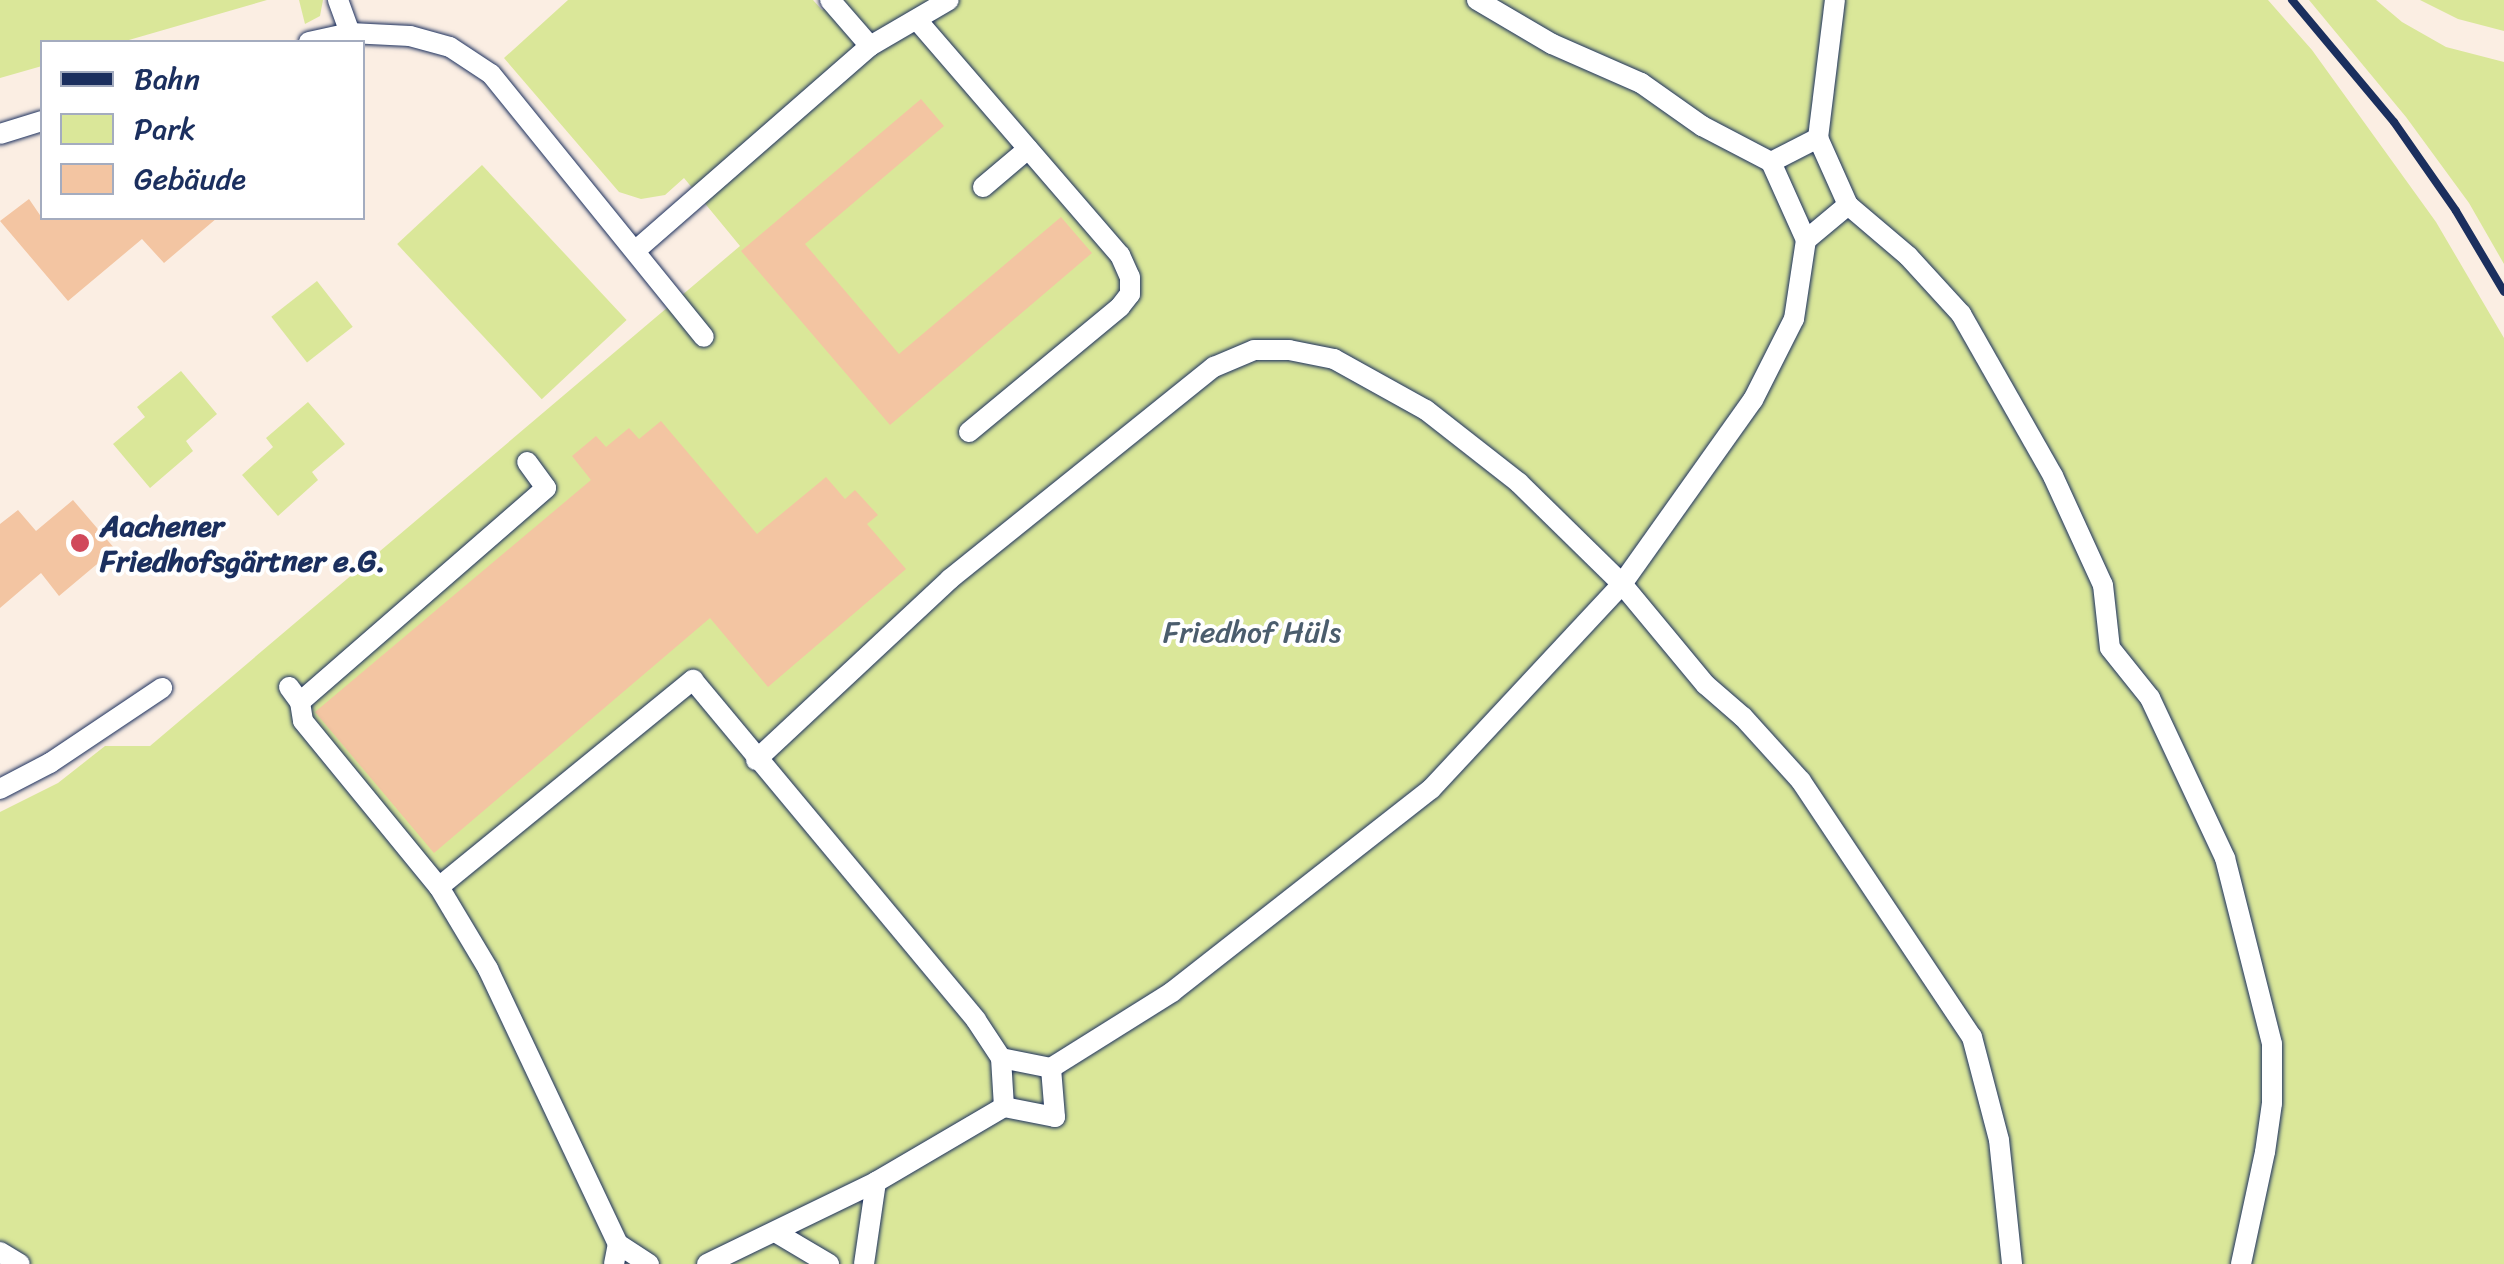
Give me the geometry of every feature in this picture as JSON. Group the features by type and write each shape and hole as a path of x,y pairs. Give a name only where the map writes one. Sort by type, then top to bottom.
{"lane":[{"path":"338,0 350,33"},
{"path":"830,0 870,46"},
{"path":"634,251 870,46 949,0"},
{"path":"1001,1058 1052,1068 1172,992 1431,788 1622,584 1753,400 1794,319 1806,240 1772,162 1702,126 1641,83 1552,44 1477,0"},
{"path":"1836,0 1818,138 1848,205 1908,256 1961,314 2053,476 2104,586 2110,648 2150,698 2226,858 2272,1044 2272,1102 2265,1152 2241,1264"},
{"path":"917,20 1120,255 1130,278 1130,294 1120,308 969,432"},
{"path":"317,40 350,33 410,36 450,47 491,74 704,337"},
{"path":"0,134 40,122"},
{"path":"1772,162 1818,138"},
{"path":"983,187 1028,149"},
{"path":"1806,240 1848,205"},
{"path":"756,760 950,579 1214,367 1254,350 1290,350 1334,359 1426,410 1518,482 1622,584 1706,685 1743,717 1801,780 1972,1037 1999,1140 2012,1264"},
{"path":"526,462 546,488 294,695 304,721 439,887 488,969 616,1254 650,1264"},
{"path":"439,887 694,680 756,760 886,911 1001,1058 1004,1107"},
{"path":"0,790 50,763 162,688"},
{"path":"708,1264 876,1182 1004,1107 1055,1116 1052,1068"},
{"path":"864,1264 876,1182"},
{"path":"775,1232 828,1264"},
{"path":"0,1252 20,1264"}],"green space":[{"path":"0,0 267,0 129,40 40,40 40,67 0,78"},
{"path":"299,0 323,0 320,16 305,24"},
{"name":"Friedhof Hüls","path":"568,0 813,0 822,10 839,0 2268,0 2312,50 2436,222 2504,338 2504,1264 0,1264 0,812 58,783 105,746 150,746 740,246 684,178 665,195 641,199 619,192 504,58"},
{"path":"2309,0 2376,0 2402,22 2446,47 2504,62 2504,264 2469,203 2406,117"},
{"path":"2420,0 2504,0 2504,31 2458,19"},
{"path":"482,165 627,320 542,399 397,244"},
{"path":"317,281 353,327 307,362 271,317"},
{"path":"181,371 217,414 186,441 193,451 150,488 113,444 145,417 137,407"},
{"path":"308,402 345,444 312,472 318,480 278,516 242,475 273,447 266,438"}],"building":[{"path":"921,99 944,126 805,244 899,354 1061,217 1092,253 890,425 741,251"},
{"path":"29,199 40,220 215,220 164,263 142,239 68,301 0,221"},
{"path":"661,421 757,534 826,477 845,499 855,490 878,515 867,524 906,569 768,687 710,618 434,853 315,712 591,480 572,456 596,436 606,447 629,428 639,439"},
{"path":"73,500 115,549 59,596 41,573 0,608 0,524 18,510 36,531"}],"railway":[{"path":"2292,0 2394,122 2456,211 2504,292"}],"place":[{"name":"Aachener Friedhofsgärtner e.G.","path":"80,543"}]}
